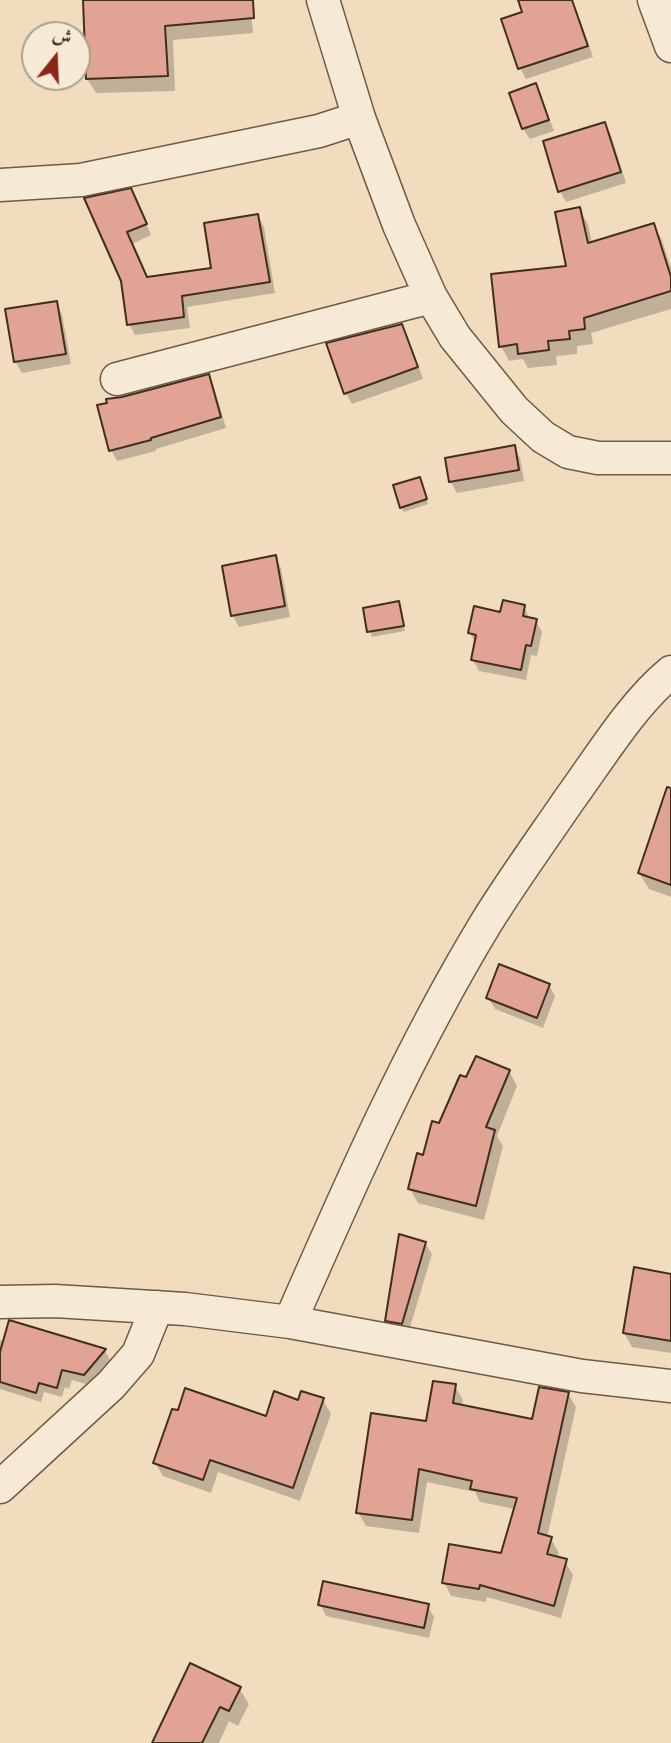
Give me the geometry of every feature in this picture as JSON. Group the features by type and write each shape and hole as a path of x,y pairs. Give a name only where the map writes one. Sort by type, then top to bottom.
{"street":[{"path":"323,0 359,118 400,225 431,297 455,337 514,410 543,437 568,452 598,458 671,458"},
{"path":"654,0 671,46"},
{"path":"0,185 81,180 319,131 359,118"},
{"path":"117,379 431,297"},
{"path":"290,1322 356,1171 453,981 487,921 590,771 633,713 671,672"},
{"path":"0,1302 55,1301 158,1307 290,1322 582,1376 671,1386"},
{"path":"0,1487 111,1385 138,1354 158,1307"}],"building":[{"path":"83,0 253,0 254,18 165,26 168,76 91,79 91,21 84,21"},
{"path":"518,0 572,0 588,46 518,69 501,19 522,12"},
{"path":"536,83 549,120 522,129 509,93"},
{"path":"605,122 621,172 558,192 543,141"},
{"path":"131,188 147,224 127,232 147,277 211,268 204,223 258,214 270,282 182,296 184,317 127,325 121,281 84,198"},
{"path":"580,207 588,243 654,223 671,277 671,291 584,318 585,329 569,331 570,339 548,341 549,350 518,354 517,344 499,347 491,274 566,266 555,212"},
{"path":"57,301 66,354 14,362 5,309"},
{"path":"402,324 418,367 344,394 326,343"},
{"path":"209,374 221,417 109,451 97,405 107,403 106,399"},
{"path":"515,445 519,470 449,482 445,458"},
{"path":"420,477 427,499 400,508 393,485"},
{"path":"276,555 285,606 231,616 222,566"},
{"path":"503,600 525,605 523,616 537,619 531,646 526,645 521,670 471,660 476,635 468,633 474,606 500,612"},
{"path":"399,601 404,626 367,632 363,608"},
{"path":"667,787 671,788 671,885 638,873"},
{"path":"499,964 550,984 537,1018 486,998"},
{"path":"476,1056 510,1070 486,1127 495,1130 476,1206 408,1189 417,1153 423,1155 432,1121 439,1123 460,1075 466,1077"},
{"path":"399,1234 426,1242 402,1324 385,1321"},
{"path":"634,1267 671,1274 671,1341 623,1333"},
{"path":"9,1320 106,1349 84,1375 62,1370 57,1388 39,1383 36,1393 0,1382 0,1352"},
{"path":"433,1381 456,1384 453,1403 532,1419 539,1387 569,1392 538,1533 552,1537 547,1554 567,1559 554,1606 480,1585 479,1589 442,1583 449,1544 501,1553 517,1498 470,1489 472,1481 419,1469 412,1520 356,1513 371,1413 426,1421"},
{"path":"185,1388 266,1416 274,1391 298,1400 301,1391 324,1398 293,1488 210,1460 203,1480 153,1463 172,1409 178,1410"},
{"path":"323,1581 429,1604 424,1628 318,1605"},
{"path":"190,1663 241,1687 229,1711 220,1707 202,1743 152,1743"}]}
